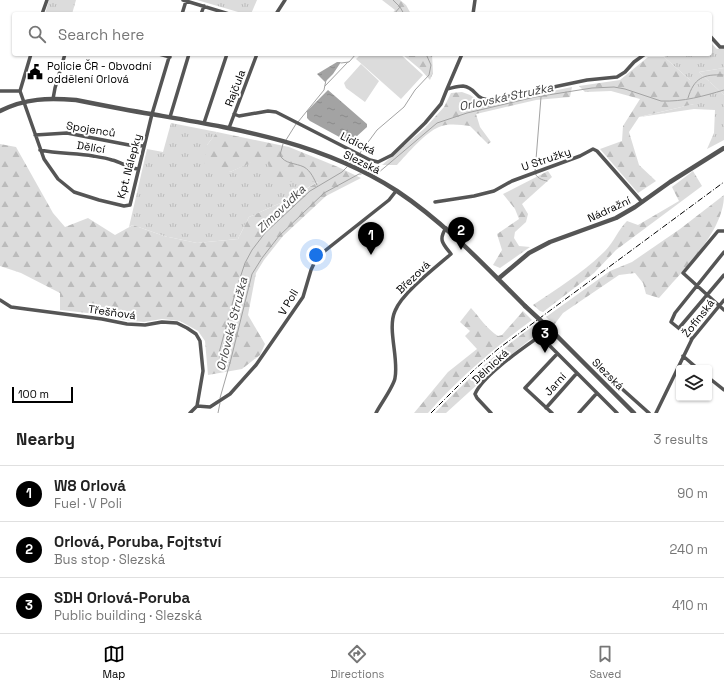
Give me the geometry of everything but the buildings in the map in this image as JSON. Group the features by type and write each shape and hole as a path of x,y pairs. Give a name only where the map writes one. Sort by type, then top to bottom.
{"street":[{"path":"43,12 47,0"},
{"path":"277,12 285,0"},
{"path":"473,12 475,0"},
{"path":"182,12 184,1 223,12"},
{"path":"202,12 204,6"},
{"path":"712,38 720,47 724,47"},
{"path":"0,90 20,91 30,56"},
{"path":"53,99 64,56"},
{"name":"Kpt. Nálepky","path":"20,91 44,160 58,179 74,192 124,206 130,205 152,114 170,56"},
{"path":"170,117 188,56"},
{"path":"204,123 226,56"},
{"name":"Rajčula","path":"229,128 256,56"},
{"name":"Lidická","path":"234,114 239,116 268,110 276,112 370,160 378,162 392,155 425,123 441,104 461,56"},
{"path":"447,89 462,86 471,89 482,99 496,99 587,80 617,77 625,72 634,62 642,56"},
{"name":"Slezská","path":"0,111 24,102 53,99 76,100 204,123 275,138 308,148 359,170 396,191 446,228 634,413"},
{"name":"Spojenců","path":"35,135 67,133 129,145 144,146"},
{"name":"Nádražní","path":"498,279 523,258 542,246 616,218 724,148"},
{"name":"U Stružky","path":"435,202 474,196 494,191 512,180 580,156 593,149 597,151 642,202"},
{"name":"Dělící","path":"40,150 54,153 70,153 100,157 113,160 125,166 138,168"},
{"name":"V Poli","path":"197,406 210,407 230,394 256,365 303,297 311,270 317,257 389,200 396,191"},
{"name":"Březová","path":"376,413 395,379 396,360 392,322 395,311 404,298 451,254 443,245 442,240 442,236 446,228"},
{"path":"724,231 718,231 683,273 724,310"},
{"path":"692,339 671,322 675,313 724,252"},
{"path":"679,328 724,275"},
{"name":"Třešňová","path":"0,300 11,307 26,310 102,319 127,324 145,325 162,322 177,323 187,328 196,334 200,341 203,371 197,406"},
{"name":"Žofinská","path":"656,413 692,339 724,300"},
{"name":"Slezská","path":"540,336 617,413"},
{"name":"Dělnická","path":"491,413 477,398 475,394 476,390 494,372 540,336"},
{"name":"Jarní","path":"552,413 525,388 557,354"},
{"path":"683,356 694,365"},
{"name":"Slezská","path":"601,370 649,413"},
{"name":"Jarní","path":"546,408 577,373"},
{"path":"712,380 724,390"},
{"path":"581,412 597,393"},
{"path":"190,413 197,406"}],"green space":[{"path":"49,0 76,0 73,12 46,12"},
{"path":"197,0 257,0 252,12 238,12"},
{"path":"382,0 400,0 406,5 410,12 394,12 395,10"},
{"path":"712,44 717,49 724,48 724,68 699,72 724,95 724,140 707,149 714,133 715,110 694,109 640,117 694,104 690,80 664,57 712,56"},
{"path":"359,56 402,56 423,75 401,99 356,59"},
{"path":"404,56 432,56 433,73 430,80"},
{"path":"648,57 664,57 690,80 707,101 639,117 629,132 639,165 656,181 638,193 600,149 622,141 623,126 640,99 611,91 585,92 579,86 620,80"},
{"path":"361,64 379,81 365,102 346,88 344,83"},
{"path":"724,68 724,95 699,72"},
{"path":"572,87 570,97 536,100 476,114 480,127 491,142 488,144 470,126 447,125 439,127 423,138 397,165 382,165 425,128 444,107 451,93 462,92 479,101 498,102"},
{"path":"171,123 217,132 207,145 230,172 264,156 319,181 285,201 249,217 238,239 197,243 164,236 133,225 129,227 147,149 163,152"},
{"path":"217,132 289,147 361,178 326,196 283,236 264,260 256,273 248,315 265,344 260,355 242,369 208,375 205,341 198,331 180,321 162,319 144,322 124,320 106,315 60,310 60,293 21,273 0,266 0,144 16,147 53,213 65,227 88,218 115,235 133,225 164,236 197,243 238,239 249,217 285,201 318,182 278,182 264,157 230,172 204,163 207,145"},
{"path":"548,171 552,177 522,204 528,214 526,222 515,232 514,238 519,246 530,247 500,268 493,265 502,250 497,234 519,219 515,209 503,194"},
{"path":"693,171 702,186 616,250 594,273 543,312 533,305 570,280 597,259 627,221 638,225 679,201 672,187"},
{"path":"724,195 722,209 717,223 709,237 690,263 659,298 646,294 643,283 635,273 619,275 563,313 554,325 546,317 610,271 632,262 680,229"},
{"path":"471,308 487,327 498,336 502,335 523,311 532,320 477,364 428,413 414,413 448,372 477,349 465,336 470,331 460,322"},
{"path":"536,324 542,330 501,363 446,413 435,413 483,366"}],"water":[{"path":"337,62 341,62 333,74 325,82 317,74"},
{"path":"328,90 367,124 367,127 356,137 347,140 343,139 307,118 307,111"}],"waterway":[{"name":"Zimovůdka","path":"393,0 403,12"},
{"path":"396,12 400,7"},
{"path":"341,63 349,62 354,56"},
{"name":"Zimovůdka","path":"360,153 377,130 404,107 415,90 429,75 431,65 427,56"},
{"path":"325,86 348,62"},
{"path":"688,98 693,86 700,79 710,75 723,75"},
{"path":"298,122 324,90 326,80"},
{"name":"Orlovská Stružka","path":"371,173 378,173 437,123 467,113 535,97 592,88 614,87 625,89 661,101 677,101 724,90"},
{"path":"541,97 535,172 538,177 547,181"},
{"path":"286,140 296,124"},
{"path":"283,144 280,155 282,158 287,162 304,167 312,175 317,185"},
{"name":"Zimovůdka","path":"350,163 358,155"},
{"name":"Zimovůdka","path":"230,363 220,359 219,353 236,290 245,263 252,250 265,233 310,191 342,172 347,167"},
{"name":"Orlovská Stružka","path":"220,398 252,274 262,258 279,236 324,193 361,174"},
{"name":"Orlovská Stružka","path":"218,413 220,403"}],"railway":[{"path":"431,413 474,370 498,349 724,182"}],"place":[{"name":"Policie ČR - Obvodní oddělení Orlová","path":"35,72"},
{"name":"Orlová, Poruba, Fojtství","path":"461,250"},
{"name":"W8 Orlová","path":"371,255"},
{"name":"SDH Orlová-Poruba","path":"545,353"}]}
